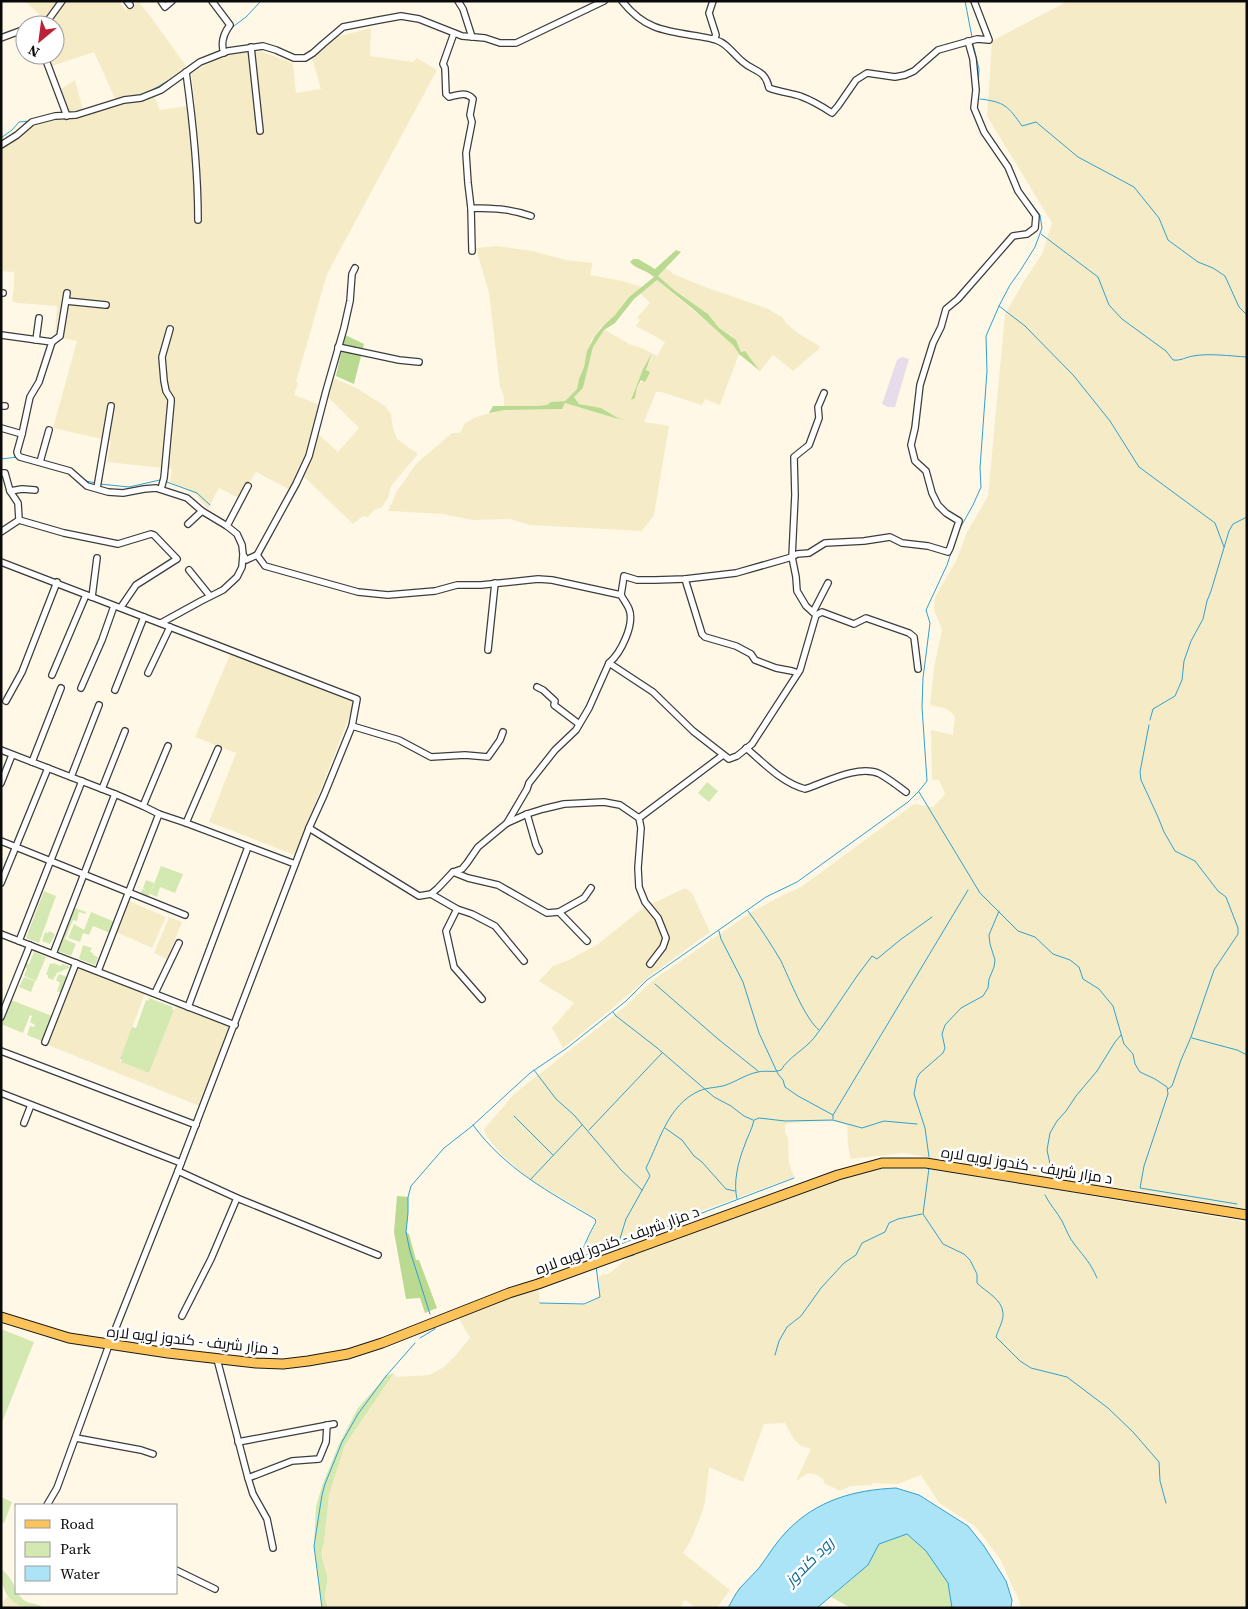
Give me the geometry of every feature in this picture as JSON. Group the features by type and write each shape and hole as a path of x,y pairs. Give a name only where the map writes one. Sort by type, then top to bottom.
{"main road":[{"name":"د مزار شریف - کندوز لویه لاره","path":"1,1318 69,1338 109,1345 256,1363 283,1364 308,1362 348,1354 509,1293 752,1205 838,1175 882,1163 926,1163 1247,1215"}],"street":[{"path":"161,1 165,7 172,1"},
{"path":"212,1 230,25 224,34 222,48 224,53"},
{"path":"458,1 463,9 472,37"},
{"path":"1,145 17,135 32,122 55,116 76,115 124,100 141,98 161,90 200,62 224,53 263,46 294,58 305,58 314,53 343,28 401,16 419,20 462,36 484,38 500,43 516,43 604,1"},
{"path":"622,1 646,24 663,31 718,40 735,53 743,63 759,70 768,82 769,88 782,93 801,96 832,113 856,80 867,73 894,77 906,76 938,50 977,39 989,40 974,1"},
{"path":"713,1 709,13 716,36 714,39"},
{"path":"52,15 61,2"},
{"path":"1,38 15,33"},
{"path":"454,33 443,64 445,68 446,94 449,97 462,93 470,96 473,100 470,115 472,122 466,152 471,208 472,251"},
{"path":"507,823 527,789 529,782 579,724 589,708 609,663 615,658 626,640 631,616 621,595 624,576 646,580 685,579 736,573 797,554 809,553 825,542 864,541 890,536 902,543 928,546 948,552 957,532 959,521 946,513 938,505 932,493 926,471 915,461 911,445 920,385 946,309 958,299 1012,236 1027,234 1035,228 1036,216 1018,191 1008,167 984,132 974,108 976,90 973,59 968,42"},
{"path":"252,48 260,131"},
{"path":"48,65 67,116"},
{"path":"186,72 198,184 198,220"},
{"path":"471,208 515,210 532,216"},
{"path":"243,554 246,560 257,555 296,484 309,456 348,310 352,274 355,268"},
{"path":"67,293 60,336 52,342 39,382 30,396 17,452 18,455 70,472 87,486 123,493 144,489 161,489 188,498 202,511 227,526 236,534 242,545 242,568 237,577 223,590 161,623"},
{"path":"66,301 106,304"},
{"path":"36,340 39,318"},
{"path":"161,489 164,478 172,402 165,386 162,357 170,329"},
{"path":"1,335 52,342"},
{"path":"338,347 399,360 418,362"},
{"path":"824,393 818,407 819,418 809,445 794,457 793,463 795,495 792,557 797,591 806,606 814,613 822,612 854,624 866,618 909,633 914,637 918,669"},
{"path":"97,488 111,406"},
{"path":"2,430 22,434"},
{"path":"40,462 49,430"},
{"path":"1,473 5,473 10,491 18,503 19,520"},
{"path":"227,526 248,486"},
{"path":"10,491 22,488 36,490"},
{"path":"188,524 202,511"},
{"path":"1,532 19,520 64,533 118,544 151,534 154,535 177,559 136,585 121,607"},
{"path":"257,555 265,566 358,592 388,595 435,591 457,585 538,579 552,580 621,595"},
{"path":"52,675 89,596 97,558"},
{"path":"1,562 357,699 352,726 294,864 235,1025 109,1345 57,1488 48,1504"},
{"path":"189,570 210,596"},
{"path":"685,579 702,634 736,646 751,654 755,660 776,668 792,670 798,673"},
{"path":"6,701 22,672 57,582"},
{"path":"488,650 495,583"},
{"path":"609,663 653,692 673,713 729,759 737,756 752,744 798,673 810,640 814,613 828,583"},
{"path":"81,688 102,640 114,606"},
{"path":"114,690 144,617"},
{"path":"148,673 170,627"},
{"path":"537,687 543,690 555,701 554,704 579,724"},
{"path":"32,762 61,688"},
{"path":"71,777 99,705"},
{"path":"352,726 399,740 431,757 465,754 488,757 500,740 503,732"},
{"path":"102,789 125,731"},
{"path":"143,806 168,746"},
{"path":"746,748 787,782 797,787 805,789 858,771 867,771 880,774 906,792"},
{"path":"186,823 218,749"},
{"path":"1,750 115,794 159,814 294,864"},
{"path":"1,783 12,754"},
{"path":"639,818 723,755"},
{"path":"1,883 48,768"},
{"path":"19,941 82,782"},
{"path":"53,954 115,794"},
{"path":"309,828 419,896 431,894 453,872 462,869 478,847 507,823 544,808 564,804 604,802 620,805 639,818 641,828 639,887 644,902 658,918 666,938 663,947 650,964"},
{"path":"98,971 159,814"},
{"path":"527,814 539,851"},
{"path":"1,841 185,915"},
{"path":"188,1007 248,847"},
{"path":"453,872 468,878 498,885 547,913 560,912 584,898 591,888"},
{"path":"431,894 457,909 472,914 495,926 524,961"},
{"path":"457,909 446,931 454,967 482,999"},
{"path":"560,912 588,941"},
{"path":"1,934 235,1025"},
{"path":"155,993 179,943"},
{"path":"1,1017 30,945"},
{"path":"45,1042 76,963"},
{"path":"1,1051 196,1125"},
{"path":"1,1093 181,1163"},
{"path":"24,1123 31,1105"},
{"path":"178,1171 237,1198 378,1255"},
{"path":"182,1316 211,1259 237,1198"},
{"path":"217,1359 248,1478 267,1520 273,1548"},
{"path":"238,1442 334,1424"},
{"path":"248,1478 292,1461 320,1459 326,1442 327,1426"},
{"path":"76,1438 141,1450 152,1454"},
{"path":"178,1571 215,1589"}],"shaded area":[{"path":"25,1 119,1 126,10 139,2 186,66 152,91 160,110 195,105 191,73 223,55 260,51 293,63 296,93 321,89 312,58 336,37 371,28 370,56 413,62 417,58 437,70 327,274 296,382 298,383 294,395 320,405 317,433 338,452 359,428 327,396 332,377 358,389 385,406 391,414 397,439 418,454 391,486 388,498 382,507 374,510 368,517 363,516 353,524 303,476 292,491 256,472 239,498 219,488 208,509 195,494 170,482 172,469 107,462 111,441 53,428 77,341 55,337 57,306 12,301 14,272 1,271 1,144 24,127 43,120 69,118 59,90 75,80 84,114 116,101 94,52 65,62 65,15 40,15"},
{"path":"1068,1 1247,1 1247,1209 1136,1190 1050,1179 904,1153 851,1159 847,1125 832,1121 789,1123 785,1125 785,1132 788,1138 789,1163 794,1177 581,1255 598,1222 596,1218 531,1180 502,1155 486,1136 484,1129 514,1094 626,1006 653,980 753,911 801,887 914,804 933,807 945,794 939,780 932,780 931,730 953,735 955,716 947,709 930,705 934,668 942,630 934,610 935,597 956,561 967,532 988,496 1005,314 1042,254 1052,223 987,116 992,41"},
{"path":"497,246 532,251 566,260 593,263 590,275 642,287 629,297 615,315 601,327 591,341 577,389 565,401 537,406 504,406 489,293 476,248"},
{"path":"665,267 673,274 766,308 782,317 799,334 820,346 818,350 793,371 773,355 760,371 745,351 741,352 736,340 719,328 708,314 658,276"},
{"path":"657,280 726,338 739,354 720,405 705,399 702,405 656,392 644,422 669,426 654,515 642,531 530,525 510,519 472,520 443,514 388,511 397,491 416,464 452,433 460,433 465,423 474,418 505,410 562,409 565,403 620,419 601,408 579,404 574,397 583,388 593,347 604,329 629,344 657,356 665,342 636,326 640,320 637,318 650,303 640,293","holes":["652,355 646,371 649,372 637,387 635,398 632,399 643,369"]},
{"path":"902,357 909,359 895,407 888,407 882,404 897,360"},
{"path":"232,650 357,697 295,855 209,822 236,753 195,737"},
{"path":"685,888 692,893 710,932 651,975 563,1048 552,1028 574,1003 539,981 553,966 569,960 598,944 643,908"},
{"path":"129,901 166,917 152,948 116,932"},
{"path":"169,917 182,922 167,959 154,953"},
{"path":"78,966 145,993 120,1061 149,1073 176,1005 233,1028 202,1107 48,1045"},
{"path":"877,1168 922,1168 1247,1222 1247,1608 1020,1608 1020,1603 1000,1559 976,1527 939,1503 921,1475 898,1484 872,1483 872,1485 851,1486 840,1491 824,1483 823,1479 817,1475 808,1473 796,1481 811,1449 801,1446 793,1438 785,1423 764,1424 743,1482 709,1467 705,1502 701,1516 683,1553 730,1590 717,1608 696,1608 685,1600 680,1608 328,1608 325,1597 327,1575 323,1566 322,1546 324,1543 329,1495 345,1445 394,1373 396,1377 429,1375 444,1367 456,1355 470,1338 458,1317 538,1286 540,1303 584,1305 599,1298 599,1276 610,1273 630,1253 842,1178"},
{"path":"8,1596 25,1608 1,1608 1,1604"}],"green space":[{"path":"676,250 681,252 658,276 708,314 719,328 736,340 741,352 745,351 760,371 739,354 733,345 693,309 657,280 634,299 615,323 604,330 593,347 583,388 574,397 579,404 601,408 625,420 565,403 562,409 505,410 489,413 493,406 537,406 565,401 577,389 587,351 595,336 629,297 654,277 630,262 633,259 638,259 655,269"},
{"path":"345,335 364,344 354,384 336,376"},
{"path":"652,353 646,370 650,372 645,382 641,380 637,387 635,398 631,400 643,369"},
{"path":"707,782 718,791 709,802 698,793"},
{"path":"161,866 183,874 175,893 160,887 157,897 150,894"},
{"path":"146,880 154,883 149,896 141,893 142,889 146,890 143,888"},
{"path":"44,891 56,896 39,943 26,938"},
{"path":"75,908 86,912 85,914 79,912 77,921 73,920 65,939 76,944 71,956 58,951"},
{"path":"91,912 115,922 110,933 93,926 89,935 83,933 80,942 68,938 74,924 84,930"},
{"path":"49,931 55,934 50,944 42,941 45,932 48,933"},
{"path":"83,945 92,948 90,952 98,957 95,965 79,959"},
{"path":"34,952 46,957 36,981 24,976 27,969 25,967 26,963 29,964"},
{"path":"50,963 71,967 57,973 53,980 46,975"},
{"path":"59,974 67,977 61,993 57,991 60,983 56,980"},
{"path":"24,977 35,981 31,992 19,987"},
{"path":"149,998 173,1007 172,1009 174,1010 149,1073 121,1062 122,1060 120,1059 132,1027 136,1028 146,1000 148,1001"},
{"path":"11,1000 52,1016 42,1041 27,1035 30,1026 34,1027 35,1025 30,1022 32,1016 30,1015 23,1033 1,1024"},
{"path":"397,1196 408,1197 406,1232 409,1234 416,1260 419,1260 437,1308 425,1313 420,1298 406,1299 394,1232"},
{"path":"1,1329 34,1342 1,1425"},
{"path":"394,1373 345,1445 329,1495 322,1551 322,1559 327,1575 325,1596 328,1608 322,1608 314,1546 316,1507 322,1486 339,1444 358,1408 386,1376"},
{"path":"1,1497 12,1502 4,1523 1,1522"},
{"path":"907,1534 926,1551 948,1583 952,1608 851,1608 831,1597 868,1565 879,1544"},
{"path":"1,1569 15,1587 15,1594 19,1594 27,1602 44,1608 26,1608 18,1605 9,1597 2,1581"}],"water":[{"name":"رود کندوز","path":"896,1488 919,1495 968,1526 984,1546 1006,1581 1012,1600 1011,1608 952,1608 948,1583 926,1551 907,1534 879,1544 868,1565 817,1608 728,1608 738,1590 759,1568 783,1535 811,1511 851,1494"}],"waterway":[{"path":"230,29 246,17 261,1"},
{"path":"965,1 972,37"},
{"path":"973,44 979,69 977,109"},
{"path":"204,57 221,50"},
{"path":"149,92 176,76"},
{"path":"980,99 1005,106 1022,126 1036,122 1078,157 1134,187 1159,218 1168,240 1198,262 1213,268 1225,276 1239,307 1247,315"},
{"path":"1,138 19,122 30,121"},
{"path":"984,126 990,136"},
{"path":"1000,151 1009,164"},
{"path":"959,530 981,487 980,468 987,371 986,336 1010,285 1035,247 1042,228 1040,215 1021,190 1013,172"},
{"path":"1041,234 1098,277 1109,305 1122,319 1166,351 1173,360 1206,355 1247,357"},
{"path":"999,306 1025,326 1074,376 1110,421 1139,467 1215,523 1224,547"},
{"path":"1,459 18,457"},
{"path":"100,484 129,487 160,480"},
{"path":"86,481 96,483"},
{"path":"164,481 197,493 210,505"},
{"path":"1150,720 1153,709 1175,696 1182,680 1184,661 1191,641 1203,619 1229,531 1233,524 1247,517"},
{"path":"430,1314 406,1232 408,1197 411,1186 444,1148 471,1127 530,1073 567,1048 626,1001 647,980 766,897 797,882 908,802 927,781 922,707 923,678 930,623 926,610 951,553"},
{"path":"1149,725 1140,772 1141,780 1164,832 1175,851 1195,861 1218,891 1226,897 1238,928 1238,934 1214,970 1191,1037 1172,1086 1168,1089"},
{"path":"919,792 980,893 1018,931 1035,937 1053,954 1070,960 1079,967 1083,979 1099,989 1113,1006 1124,1044 1133,1054 1135,1064 1140,1072 1167,1087 1168,1094 1144,1166 1140,1188 1237,1204"},
{"path":"833,1115 968,890"},
{"path":"748,911 781,961 808,1017 819,1030"},
{"path":"929,1157 925,1128 914,1094 917,1078 920,1073 943,1053 945,1048 942,1034 945,1025 961,1008 983,996 988,988 995,960 989,935 999,911"},
{"path":"620,1249 618,1245 626,1219 650,1176 646,1168 666,1124 680,1105 688,1097 699,1091 726,1085 761,1071 781,1070 788,1061 814,1038 872,956 877,959 932,917"},
{"path":"719,931 721,939 743,982 759,1033 785,1087 833,1115 833,1119"},
{"path":"655,984 758,1071"},
{"path":"613,1012 714,1097 753,1120"},
{"path":"1049,1171 1050,1164 1047,1150 1050,1133 1057,1121 1097,1071 1121,1035"},
{"path":"1192,1038 1237,1050 1247,1055"},
{"path":"589,1130 662,1053"},
{"path":"534,1070 556,1099 574,1115 621,1170 642,1190"},
{"path":"514,1116 553,1155"},
{"path":"737,1199 736,1179 738,1166 754,1120 759,1118 785,1121 833,1120 862,1128 884,1121 917,1124"},
{"path":"473,1125 486,1141 514,1167 545,1189 595,1219 596,1222 580,1255"},
{"path":"530,1180 582,1125"},
{"path":"665,1128 682,1140 694,1156 702,1162 726,1189 735,1191"},
{"path":"929,1168 923,1214 943,1244 964,1254 970,1260 977,1274 977,1283 1000,1304 1003,1316 996,1337 1020,1361 1031,1368 1067,1377 1108,1408 1133,1432 1159,1462 1160,1481 1166,1503"},
{"path":"570,1260 618,1245 794,1178"},
{"path":"1045,1195 1071,1239 1090,1264 1097,1278"},
{"path":"775,1355 779,1341 787,1327 801,1316 821,1288 844,1263 856,1255 862,1243 885,1232 889,1223 922,1214"},
{"path":"613,1261 634,1255"},
{"path":"540,1303 584,1304 600,1297 596,1266"},
{"path":"420,1338 435,1329 434,1325"},
{"path":"322,1608 314,1546 325,1484 342,1442 358,1414 386,1376 415,1343"}]}
